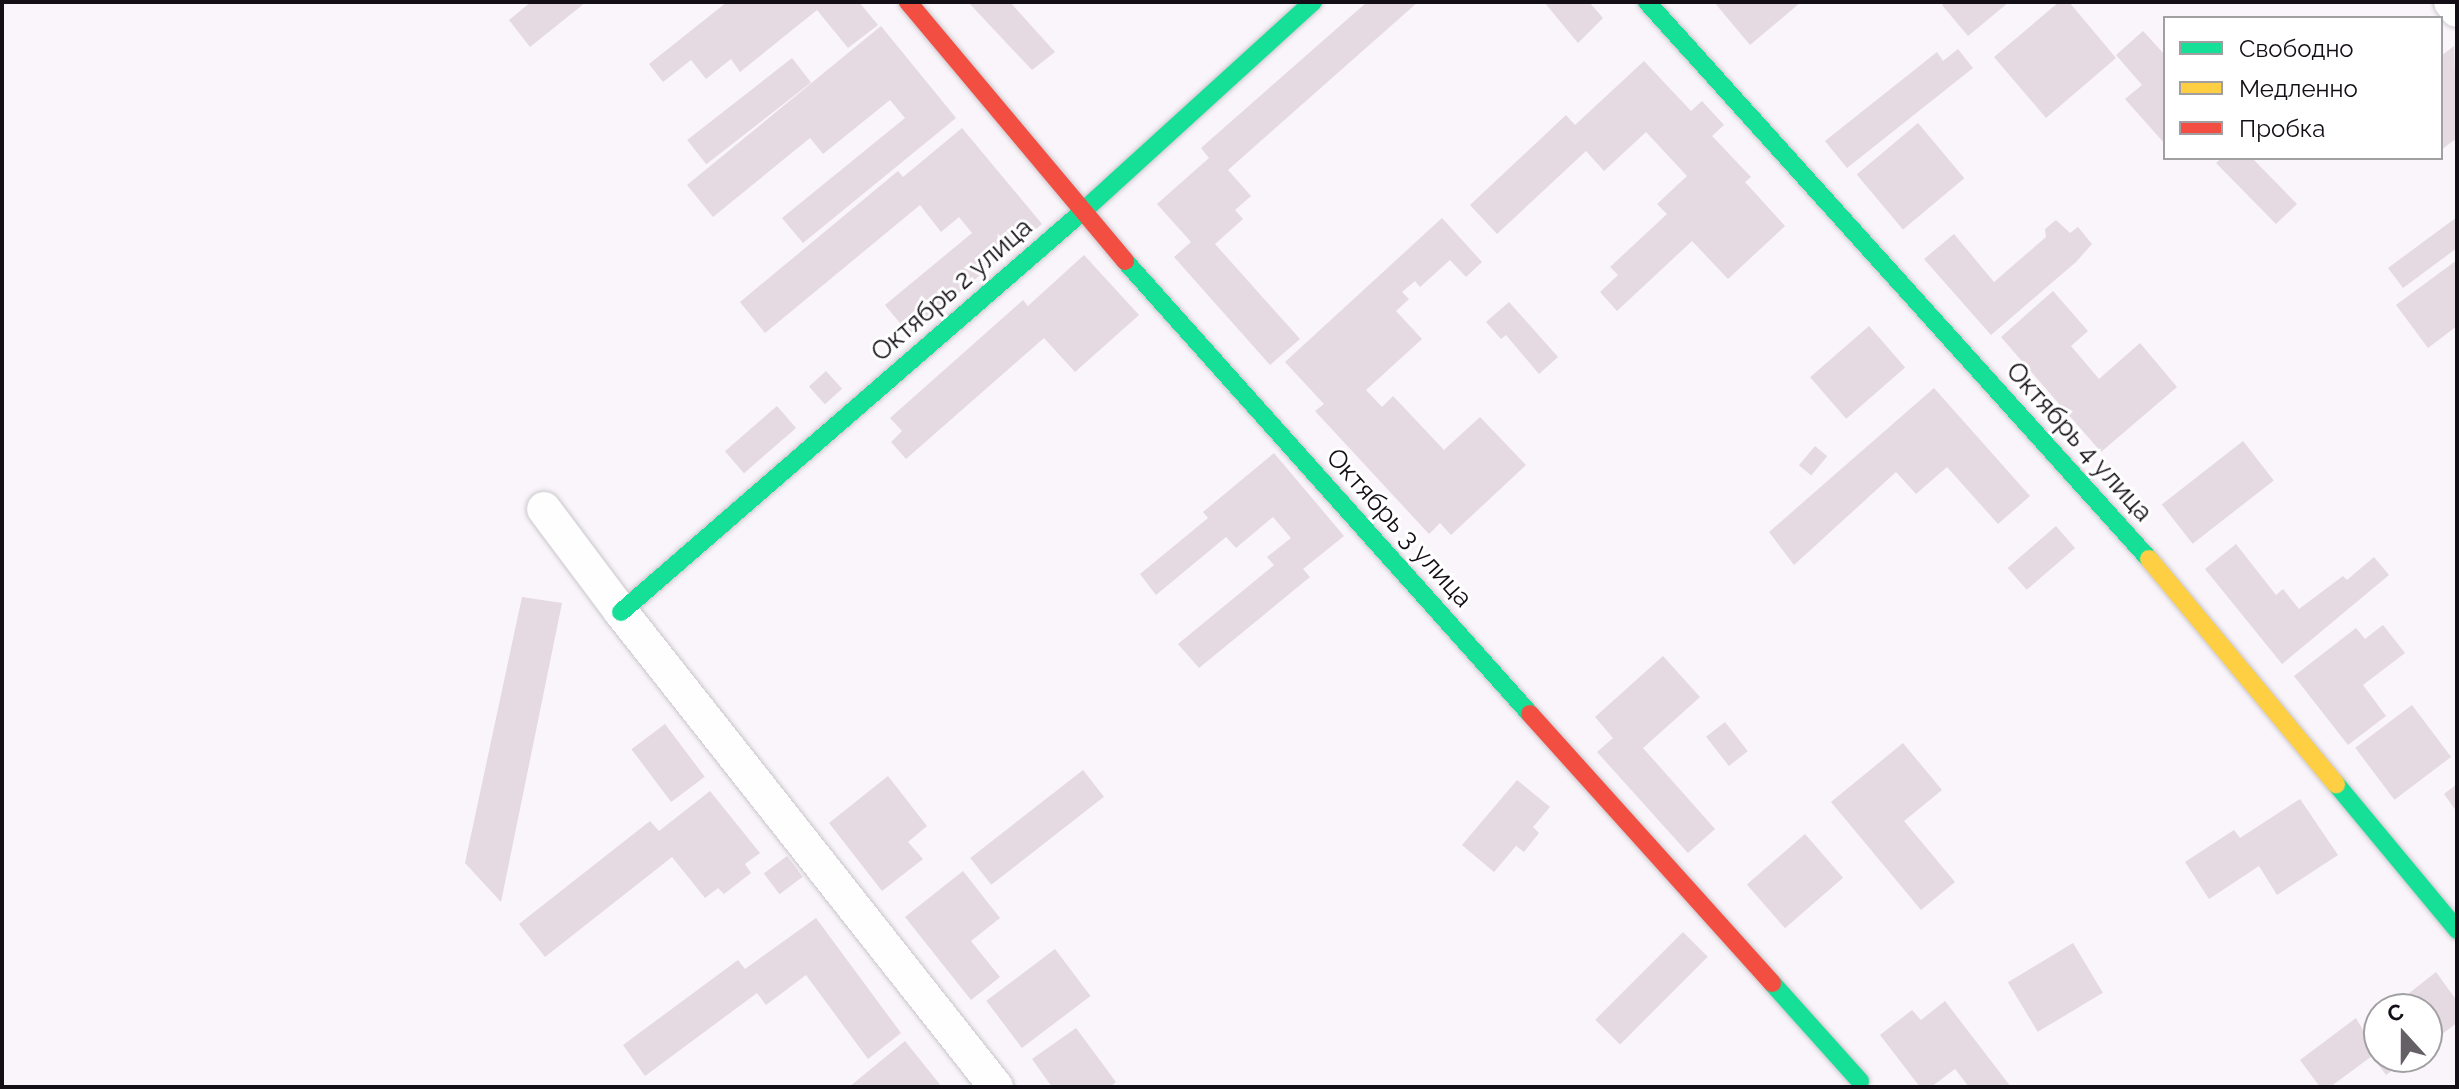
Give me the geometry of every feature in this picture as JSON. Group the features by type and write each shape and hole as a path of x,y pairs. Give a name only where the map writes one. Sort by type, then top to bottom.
{"street":[{"name":"Октябрь 3 улица","path":"908,2 1081,213 1860,1081"},
{"name":"Октябрь 2 улица","path":"621,612 1081,213 1313,2"},
{"name":"Октябрь 4 улица","path":"1647,2 2134,541 2457,930"},
{"path":"2451,2 2457,10"},
{"path":"544,509 621,612 996,1087"}],"building":[{"path":"531,2 586,2 530,47 509,20"},
{"path":"727,2 859,2 878,25 848,48 817,10 740,72 731,59 706,79 691,60 663,82 649,64"},
{"path":"968,2 1010,2 1055,52 1032,70"},
{"path":"1367,2 1418,2 1228,170 1251,196 1235,210 1243,219 1215,244 1300,339 1270,365 1174,257 1191,242 1157,204 1209,158 1201,148"},
{"path":"1544,2 1589,2 1603,18 1578,43"},
{"path":"1714,2 1801,2 1750,45"},
{"path":"1945,2 2009,2 1968,36 1942,5"},
{"path":"2059,2 2069,2 2116,58 2046,118 1994,57"},
{"path":"881,26 956,118 803,243 782,218 905,118 890,100 823,154 810,138 713,217 687,185"},
{"path":"2143,31 2163,53 2163,142 2125,99 2142,85 2116,55"},
{"path":"2454,46 2457,138 2443,148 2443,54"},
{"path":"1958,49 1973,68 1847,168 1825,141 1937,52 1943,61"},
{"path":"792,58 811,82 706,164 687,140"},
{"path":"1644,61 1691,111 1702,101 1724,125 1712,136 1751,177 1745,182 1785,226 1728,279 1692,241 1617,311 1600,292 1618,275 1610,267 1667,214 1657,204 1687,176 1646,132 1604,171 1586,151 1497,234 1470,205 1566,115 1575,125"},
{"path":"1918,123 1964,178 1903,230 1857,174"},
{"path":"962,128 1042,224 909,334 885,305 972,233 959,217 941,232 920,205 765,333 740,302 898,171 903,177"},
{"path":"2220,160 2254,160 2297,204 2276,224 2216,163"},
{"path":"2457,217 2457,248 2403,288 2388,268"},
{"path":"1442,218 1482,262 1466,277 1450,260 1420,287 1415,281 1402,292 1409,299 1396,311 1422,339 1366,390 1382,407 1393,396 1444,450 1480,417 1526,465 1451,535 1440,523 1429,534 1315,411 1324,404 1285,362"},
{"path":"2056,220 2070,233 2078,227 2092,244 2076,262 1991,335 1924,259 1954,234 1994,282 2046,237 2045,229"},
{"path":"1084,255 1139,315 1075,372 1044,338 906,459 891,442 902,431 890,418 1023,300 1028,306"},
{"path":"2457,260 2457,326 2428,348 2396,305"},
{"path":"2053,291 2088,331 2071,346 2099,379 2140,343 2177,387 2101,452 2001,337"},
{"path":"1509,302 1558,357 1539,374 1506,335 1501,339 1486,322"},
{"path":"1869,326 1905,368 1846,419 1810,377"},
{"path":"826,371 842,389 825,404 809,386"},
{"path":"1934,388 2030,496 1998,524 1947,467 1916,494 1896,472 1794,565 1769,532"},
{"path":"777,406 796,428 744,473 725,451"},
{"path":"2243,441 2274,480 2193,544 2162,504"},
{"path":"1815,446 1827,456 1811,475 1799,465"},
{"path":"1274,453 1344,536 1303,569 1310,577 1199,668 1178,644 1274,565 1267,557 1291,538 1273,517 1236,548 1226,537 1156,595 1140,574 1208,518 1203,512"},
{"path":"2056,526 2075,548 2027,590 2008,568"},
{"path":"2236,544 2276,595 2283,589 2299,609 2343,576 2347,580 2374,557 2389,575 2282,664 2205,569"},
{"path":"522,597 562,603 501,902 465,863"},
{"path":"2383,625 2405,653 2363,685 2386,716 2348,745 2294,676 2356,628 2365,639"},
{"path":"1663,656 1700,697 1643,748 1715,829 1688,853 1597,752 1613,738 1595,717"},
{"path":"2412,705 2451,757 2394,800 2355,748"},
{"path":"1725,722 1748,751 1729,766 1706,737"},
{"path":"665,724 705,777 671,802 631,749"},
{"path":"1903,743 1942,790 1904,821 1955,882 1921,910 1831,802"},
{"path":"1083,770 1104,797 991,885 970,858"},
{"path":"888,776 927,826 908,842 923,859 882,891 829,823"},
{"path":"1517,780 1550,807 1533,827 1539,833 1524,852 1516,846 1494,872 1462,845"},
{"path":"2457,784 2457,812 2444,794"},
{"path":"710,791 760,853 745,864 751,873 724,894 718,888 705,898 672,857 545,957 519,924 650,821 659,831"},
{"path":"2300,799 2338,855 2277,895 2259,866 2209,899 2185,862 2234,830 2240,838"},
{"path":"1805,834 1843,878 1785,928 1747,885"},
{"path":"787,856 803,877 779,894 764,873"},
{"path":"963,871 1000,918 971,941 1000,977 971,1000 905,917"},
{"path":"816,918 901,1033 868,1059 806,975 766,1005 757,993 645,1076 623,1045 738,960 745,969"},
{"path":"1683,932 1708,957 1620,1044 1595,1020"},
{"path":"2073,943 2103,993 2038,1032 2008,982"},
{"path":"1055,949 1091,996 1022,1048 986,1001"},
{"path":"2436,972 2457,1001 2457,1023 2443,1033 2443,993 2409,993"},
{"path":"1945,1001 2011,1087 1969,1087 1955,1069 1931,1087 1920,1087 1880,1035 1912,1010 1921,1020"},
{"path":"2356,1018 2363,1030 2363,1063 2330,1087 2320,1087 2300,1060"},
{"path":"1076,1028 1116,1082 1110,1087 1052,1087 1032,1059"},
{"path":"905,1041 942,1087 849,1087"}],"traffic: fast":[{"path":"621,612 1081,213 1313,2"},
{"path":"1647,2 2149,559"},
{"path":"1125,261 1530,714"},
{"path":"2336,784 2457,930"},
{"path":"1772,983 1860,1081"}],"traffic: slow":[{"path":"2149,559 2336,784"}],"traffic: jam":[{"path":"908,2 1125,261"},
{"path":"1530,714 1772,983"}]}
